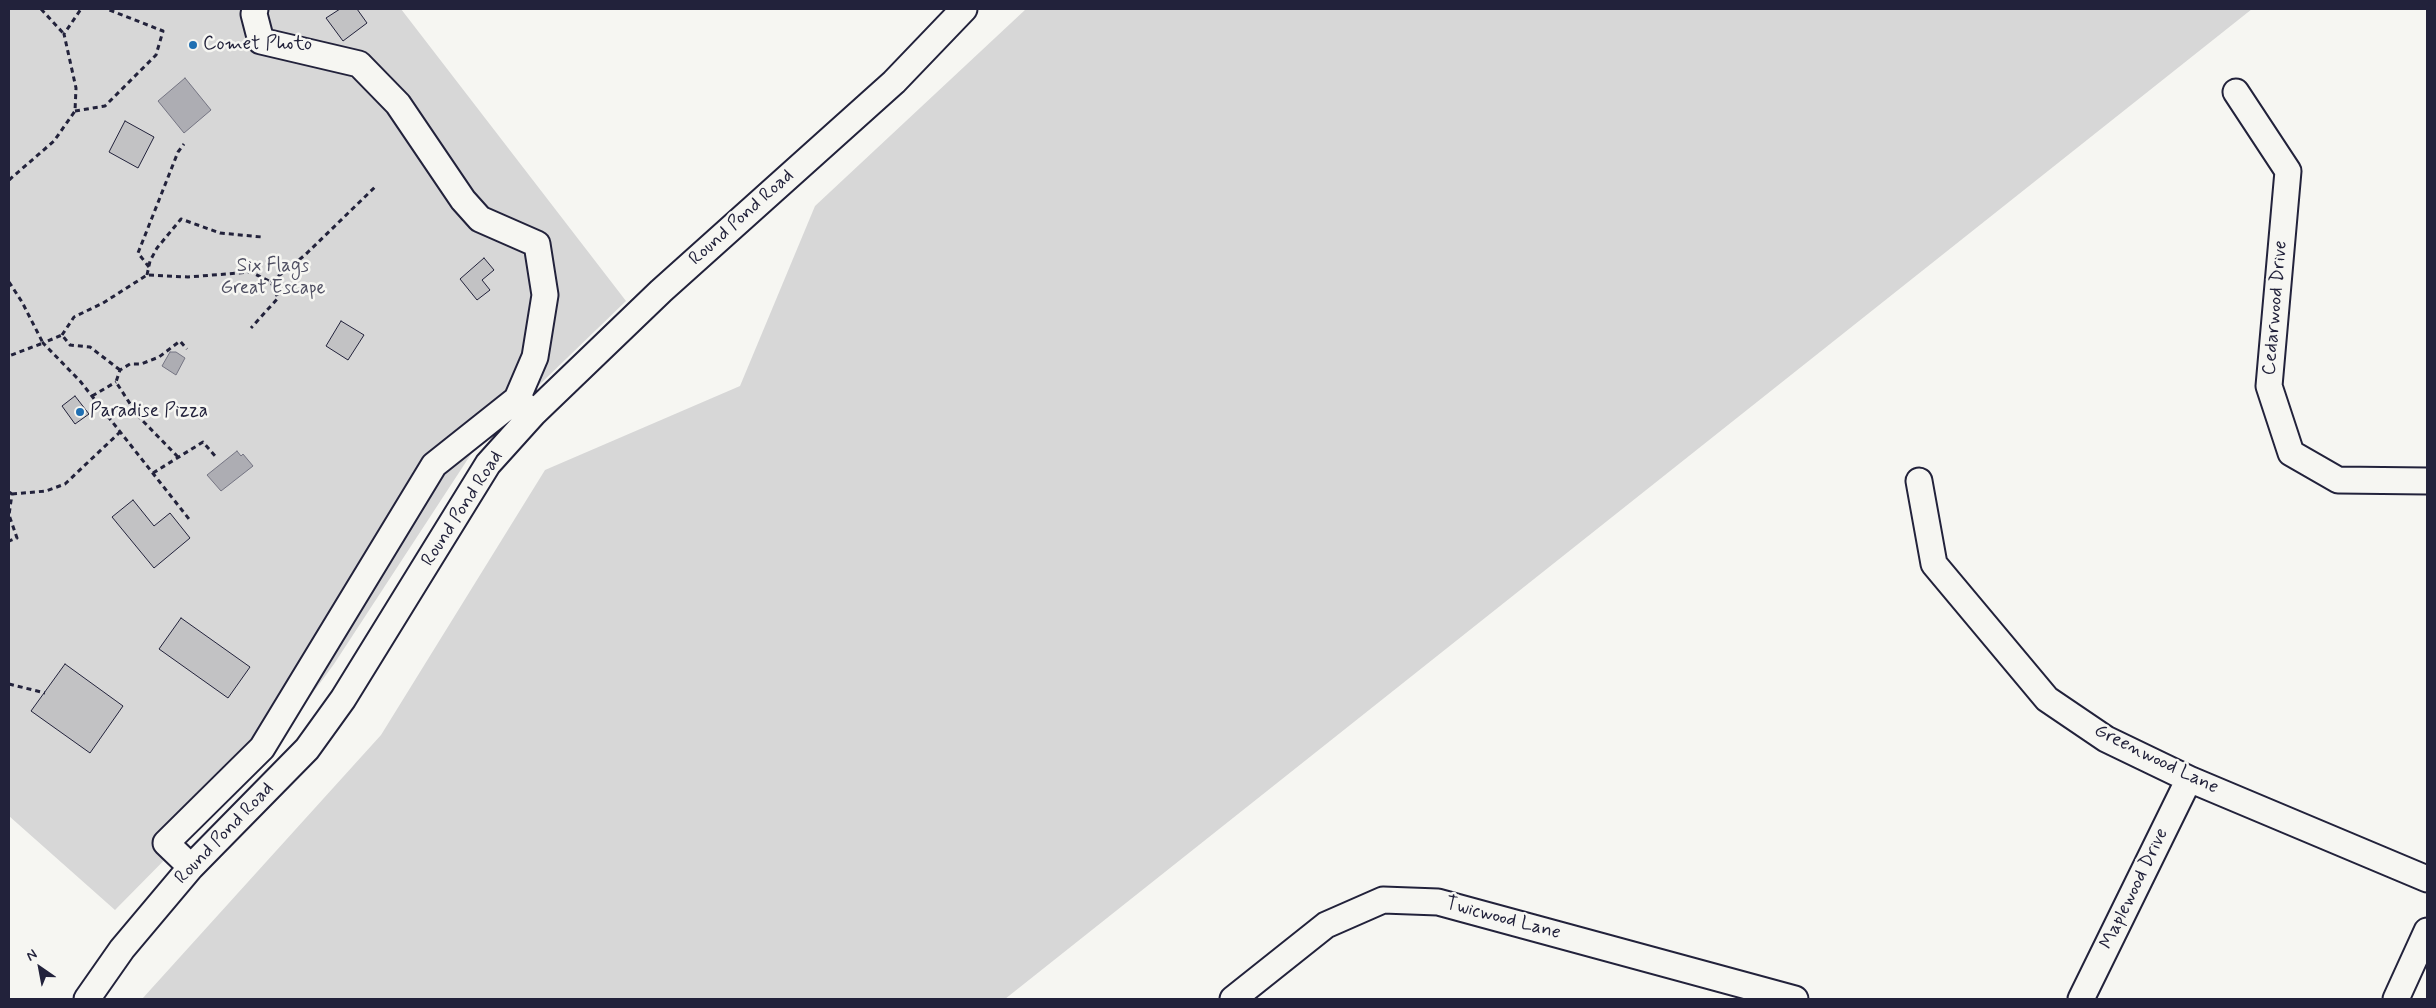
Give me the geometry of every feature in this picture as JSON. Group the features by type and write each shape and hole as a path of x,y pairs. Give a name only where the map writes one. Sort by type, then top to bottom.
{"street":[{"path":"191,867 166,843 262,748 434,465 526,406 545,295 537,244 480,219 463,200 398,104 359,64 262,41 254,14 255,9"},
{"name":"Round Pond Road","path":"87,999 122,949 191,867 307,749 344,699 488,464 526,406 661,291 894,82 964,9"},
{"name":"Cedarwood Drive","path":"2236,92 2288,171 2269,386 2291,453 2338,480 2427,481"},
{"name":"Greenwood Lane","path":"1919,481 1934,564 2047,699 2106,739 2189,779 2427,879"},
{"name":"Maplewood Drive","path":"2081,999 2189,779"},
{"name":"Twicwood Lane","path":"1233,999 1326,925 1382,900 1438,902 1795,999"},
{"path":"2396,999 2427,931"}],"path":[{"path":"9,180 54,142 74,111 76,88 64,34 42,9"},
{"path":"64,34 81,9"},
{"path":"74,111 106,106 156,55 163,31 107,9"},
{"path":"149,267 138,253 178,152 184,144"},
{"path":"271,282 305,255 375,187"},
{"path":"147,276 156,248 181,219 220,233 262,237"},
{"path":"9,356 62,335 74,317 103,303 147,276 188,277 251,272 271,282 278,298 251,328"},
{"path":"9,282 43,342 92,396 189,519"},
{"path":"62,335 70,345 90,347 120,370"},
{"path":"92,396 116,382 120,370 130,364 141,364 159,357 180,341 187,349"},
{"path":"116,382 138,416 178,457"},
{"path":"9,540 17,538 9,515 10,493 46,491 65,484 120,432"},
{"path":"153,473 203,442 216,457"},
{"path":"9,684 45,693"}],"green space":[{"name":"Six Flags Great Escape","path":"9,9 401,9 626,301 477,445 334,664 265,758 115,910 9,816"},
{"path":"1026,9 2252,9 1005,999 142,999 381,735 545,470 740,386 815,206"}],"shaded area":[{"path":"185,78 211,110 184,133 158,101"},
{"path":"170,352 176,352 185,358 176,375 162,366"},
{"path":"237,451 241,456 243,454 253,466 221,491 207,475"}],"building":[{"path":"340,9 357,9 367,23 343,41 326,18"},
{"path":"125,121 154,137 138,168 109,152"},
{"path":"484,258 494,270 482,280 490,290 477,300 460,279"},
{"path":"341,321 364,335 348,360 326,346"},
{"path":"75,396 89,414 75,424 62,406"},
{"path":"133,500 154,526 170,513 190,538 154,568 112,517"},
{"path":"181,618 250,667 228,698 159,649"},
{"path":"65,664 123,706 90,753 31,711"}],"place":[{"name":"Comet Photo","path":"193,45"},
{"name":"Paradise Pizza","path":"80,412"}]}
